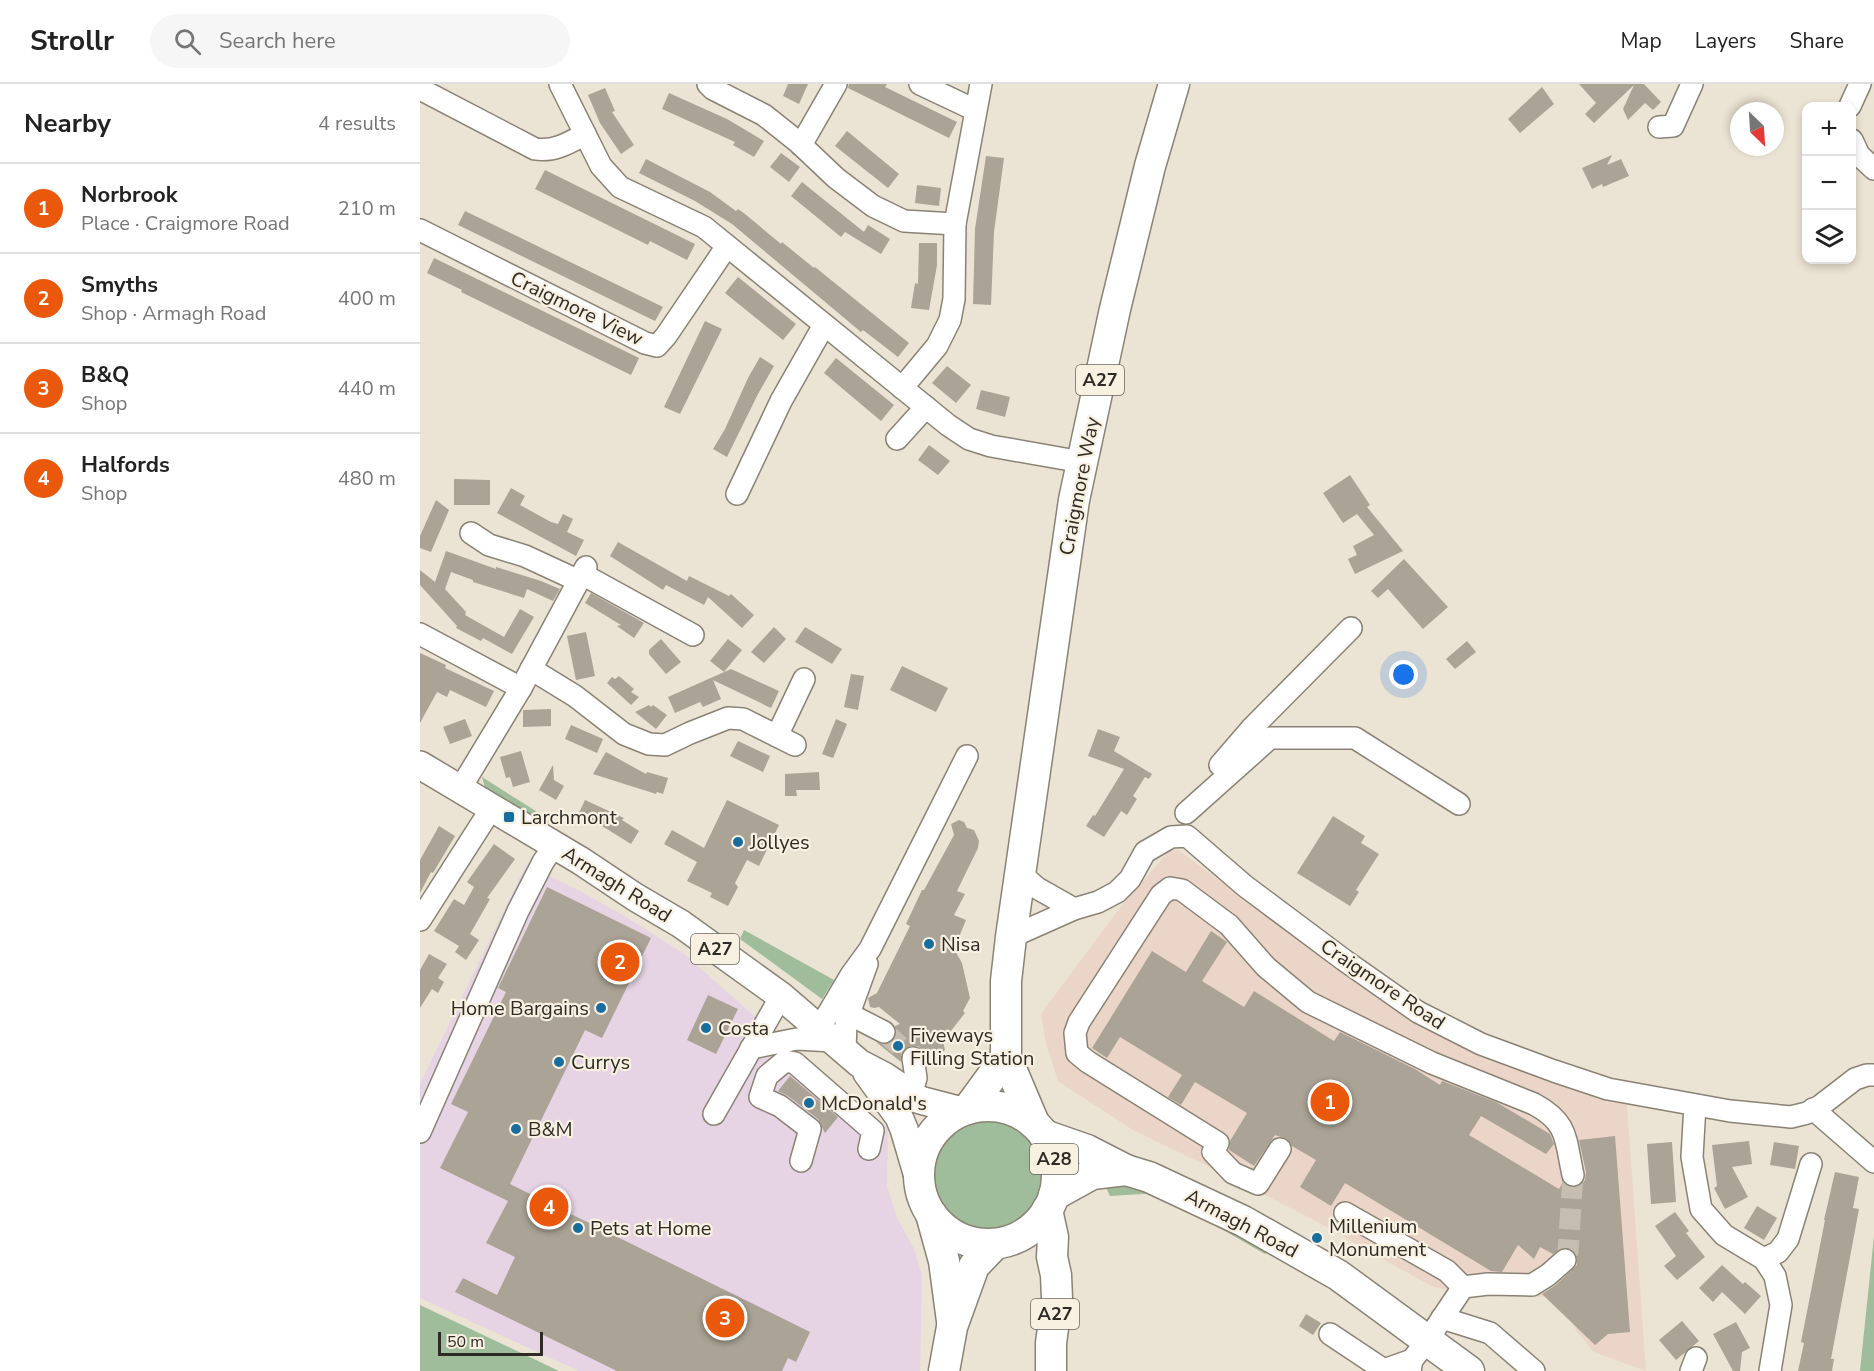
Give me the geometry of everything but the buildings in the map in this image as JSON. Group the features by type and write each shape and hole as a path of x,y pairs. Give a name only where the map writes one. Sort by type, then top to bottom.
{"highway":[{"name":"Craigmore Way","path":"1039,1129 1006,1058 1006,981 1011,937 1074,500 1115,309 1150,166 1174,84"},
{"path":"1006,1058 965,1110 951,1116 937,1128 926,1144 920,1161 919,1180 922,1198 940,1226 959,1238 980,1244 1008,1239 1043,1246 1052,1257"},
{"name":"A28","path":"965,1110 987,1106 1006,1108 1021,1114 1039,1129 1052,1149 1057,1179 1051,1202 1036,1224 1008,1239"},
{"name":"Armagh Road","path":"1039,1129 1087,1149 1126,1170 1149,1176 1287,1245 1338,1275 1423,1347 1469,1371"},
{"name":"Armagh Road","path":"1051,1202 1092,1174 1126,1170"},
{"name":"A27","path":"1051,1202 1052,1257 1056,1275 1057,1299 1051,1343 1051,1371"},
{"path":"931,1214 944,1261 952,1327"},
{"path":"944,1371 952,1327 974,1266 1008,1239"}],"main road":[{"name":"Armagh Road","path":"420,765 681,924 781,996 839,1046 911,1095 920,1100 965,1110"},
{"name":"Armagh Road","path":"839,1046 899,1117 919,1180"}],"street":[{"path":"560,84 601,166 620,187 704,227 902,388 969,439 991,446 1082,462"},
{"path":"708,84 713,89 764,115 836,178 873,206 904,221 955,224"},
{"path":"801,145 836,84"},
{"path":"920,84 975,110"},
{"path":"902,388 937,346 950,320 954,299 955,224 981,84"},
{"path":"1666,127 1692,84"},
{"path":"420,89 535,149 546,151 563,146 585,134"},
{"path":"1856,149 1874,169"},
{"name":"Craigmore View","path":"420,230 635,338 657,346 727,246"},
{"path":"737,494 781,400 824,325"},
{"path":"897,439 926,407"},
{"path":"471,532 489,545 582,574 694,635"},
{"path":"460,789 521,688 582,574"},
{"path":"1011,937 1074,909 1098,903 1117,892 1130,879 1145,852 1171,837 1208,779 1260,734 1351,627"},
{"path":"420,634 521,688"},
{"path":"531,669 575,696 624,734 649,744 665,745 690,732 728,718 743,719 786,741 804,679"},
{"path":"1260,734 1355,738 1459,804"},
{"path":"839,1046 851,975 870,949 967,756"},
{"path":"420,921 491,809"},
{"name":"Craigmore Road","path":"1171,837 1187,836 1245,886 1418,1012 1481,1044 1608,1089 1695,1105 1791,1117 1807,1113 1855,1079 1874,1075"},
{"path":"420,1132 518,910 554,846"},
{"path":"1021,874 1037,888 1074,909"},
{"path":"1280,1149 1258,1184 1233,1173 1213,1152 1218,1143 1077,1053 1075,1033 1079,1022 1158,900 1170,888 1182,890 1229,925 1266,967 1308,1002 1432,1063 1548,1111 1563,1128 1573,1175"},
{"path":"839,1046 866,973 870,949"},
{"path":"714,1114 781,996"},
{"path":"849,1014 884,1032"},
{"path":"752,1048 797,1039 839,1046"},
{"path":"911,1095 916,1078 913,1058"},
{"path":"801,1161 810,1129 800,1121 765,1109 760,1097 767,1076 785,1061 795,1063 873,1131 869,1149"},
{"path":"1695,1105 1692,1156 1701,1209 1724,1235 1764,1260 1775,1276 1781,1305 1770,1371"},
{"path":"1813,1109 1874,1162"},
{"path":"1764,1260 1778,1252 1788,1239 1811,1164"},
{"path":"1345,1213 1447,1271 1463,1287"},
{"path":"1423,1347 1463,1287 1488,1284 1532,1285 1565,1260"},
{"path":"1330,1334 1384,1370 1423,1347 1490,1333 1534,1371"}],"shaded area":[{"path":"1178,850 1331,963 1504,1061 1627,1105 1646,1371 1594,1352 1577,1332 1566,1310 1548,1297 1472,1295 1431,1286 1316,1221 1133,1130 1058,1081 1046,1043 1041,1014 1119,909 1168,852"},
{"path":"526,865 621,914 683,953 796,1053 813,1064 888,1129 887,1186 897,1218 914,1249 922,1275 920,1371 579,1371 420,1298 420,1084"}],"green space":[{"path":"482,777 550,820 546,824 485,788"},
{"path":"744,930 834,980 822,999 740,939"},
{"path":"989,1118 1011,1123 1030,1135 1042,1154 1047,1176 1042,1198 1030,1217 1011,1229 989,1234 967,1229 948,1217 936,1198 931,1176 936,1154 948,1135 967,1123"},
{"path":"1116,1177 1136,1181 1173,1195 1263,1243 1269,1249 1265,1254 1159,1193 1110,1196 1103,1181"},
{"path":"1874,1236 1874,1371 1860,1371"},
{"path":"420,1305 559,1371 420,1371"}],"tunnel":[{"path":"884,1032 913,1058"},
{"path":"1565,1260 1568,1251 1573,1175"}],"place":[{"name":"Larchmont","path":"509,817"},
{"name":"Jollyes","path":"738,842"},
{"name":"Nisa","path":"929,944"},
{"name":"Smyths","path":"620,962"},
{"name":"Home Bargains","path":"601,1008"},
{"name":"Costa","path":"706,1028"},
{"name":"Fiveways Filling Station","path":"898,1046"},
{"name":"Currys","path":"559,1062"},
{"name":"Norbrook","path":"1330,1102"},
{"name":"McDonald's","path":"809,1103"},
{"name":"B&M","path":"516,1129"},
{"name":"Halfords","path":"549,1207"},
{"name":"Pets at Home","path":"578,1228"},
{"name":"Millenium Monument","path":"1317,1238"},
{"name":"B&Q","path":"725,1318"}]}
